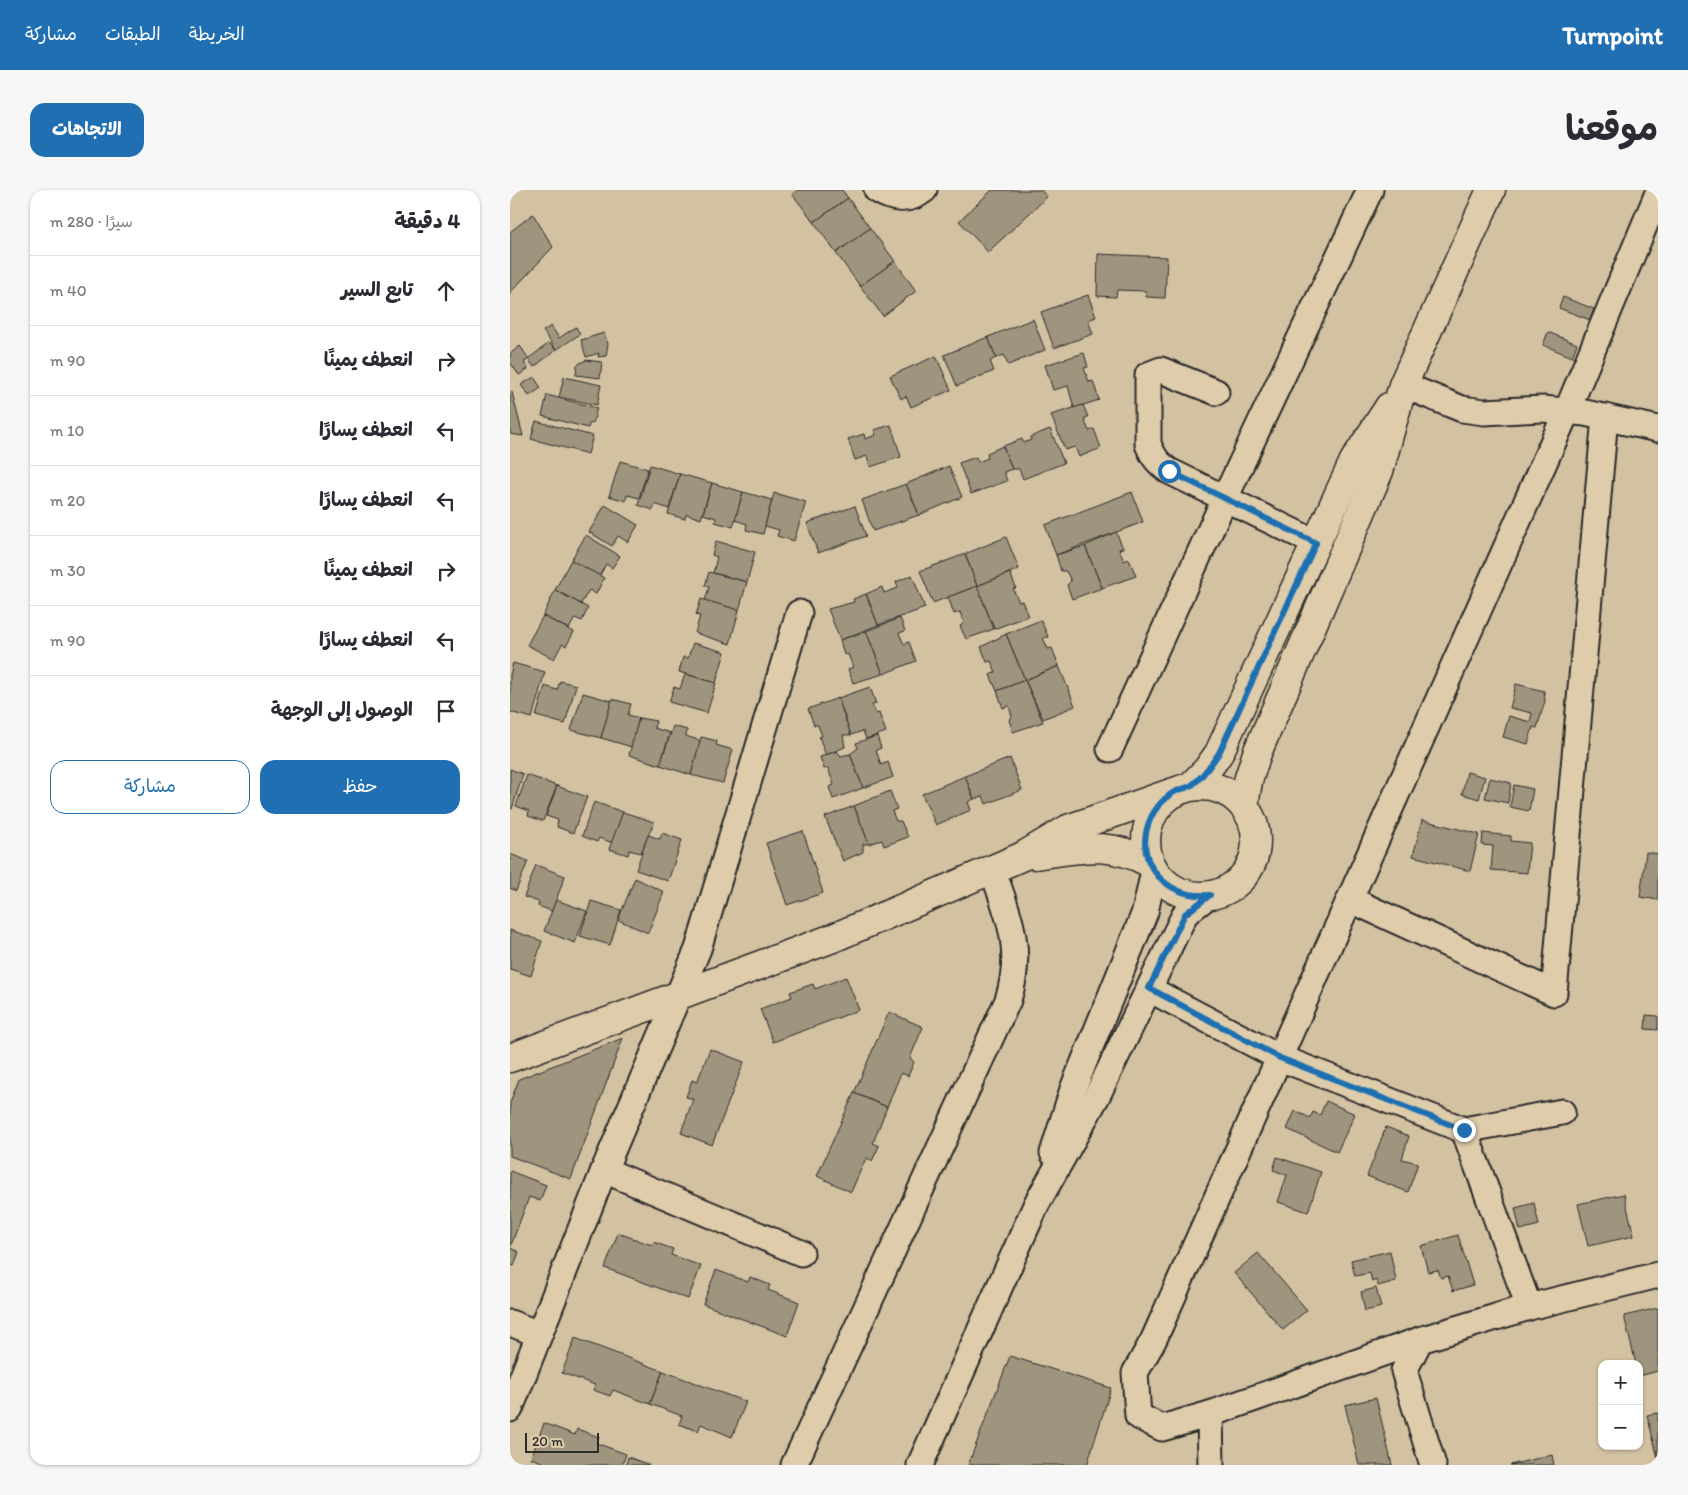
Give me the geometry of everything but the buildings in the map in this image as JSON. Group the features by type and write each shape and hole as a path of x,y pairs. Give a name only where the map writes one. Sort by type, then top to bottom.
{"main road":[{"path":"510,1058 833,938 1023,856 1068,829 1182,789 1212,786 1230,793 1244,806 1254,822 1257,842 1253,860 1244,876 1231,888 1210,895 1198,896 1181,893 1165,884 1152,867 1147,855 1145,837 1148,820 1159,804 1182,789 1207,770 1219,753 1354,461 1403,385 1491,190"},
{"path":"1244,806 1248,781 1257,753 1379,471 1403,385"},
{"path":"1023,856 1095,847 1116,849 1152,867"}],"street":[{"path":"877,190 894,199 914,198 924,190"},
{"path":"1110,749 1225,498 1370,190"},
{"path":"1658,193 1567,412 1351,900 1158,1330 1135,1373 1138,1416 1162,1428 1210,1414 1420,1340 1529,1307 1658,1275"},
{"path":"1216,392 1161,370 1148,375 1148,444 1158,463 1316,543"},
{"path":"1403,385 1462,409 1484,412 1544,409 1605,417 1658,429"},
{"path":"1351,900 1554,994 1605,417"},
{"path":"510,1409 604,1170 698,949 799,613"},
{"path":"1037,1203 1073,1089 1145,912 1152,867"},
{"path":"794,1465 1008,1000 1014,983 1016,943 1011,920 992,869"},
{"path":"920,1465 1037,1203 1096,1098 1185,914 1210,895"},
{"path":"1149,988 1280,1058 1464,1130 1562,1112"},
{"path":"1464,1130 1529,1307"},
{"path":"604,1170 801,1253"},
{"path":"510,1323 539,1334"},
{"path":"1420,1340 1404,1371 1434,1465"},
{"path":"1210,1414 1211,1465"}],"route":[{"path":"1169,471 1316,543 1219,753 1207,770 1191,786 1174,792 1159,804 1148,820 1145,837 1147,855 1154,871 1165,884 1181,893 1198,896 1210,895 1196,903 1185,914 1149,988 1280,1058 1464,1130"}]}
